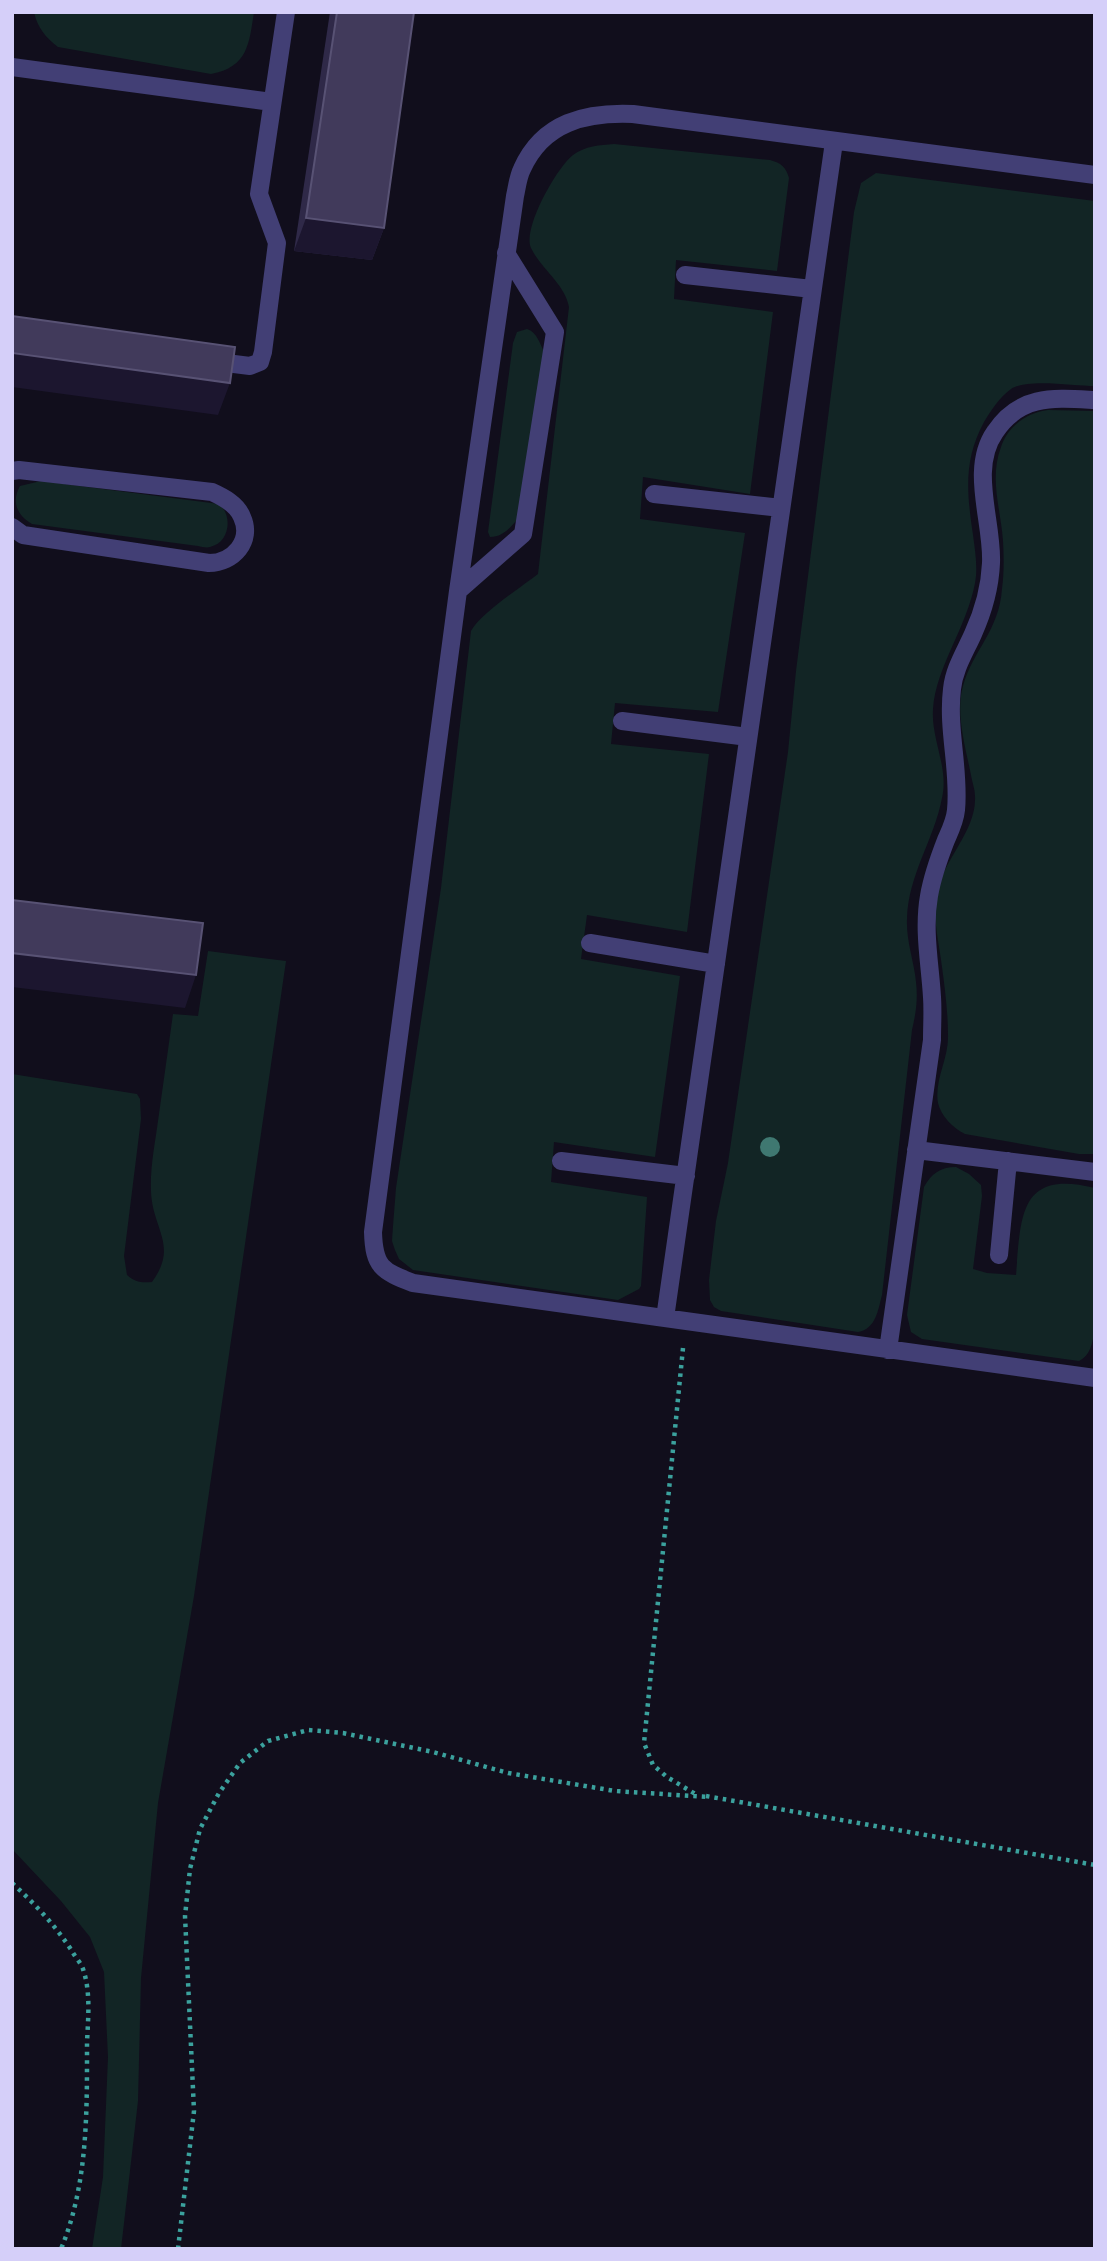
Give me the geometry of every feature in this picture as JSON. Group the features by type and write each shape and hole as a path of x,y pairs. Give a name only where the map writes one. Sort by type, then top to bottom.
{"lane":[{"path":"197,359 250,366 260,362 262,357 277,243 259,194 286,12"},
{"path":"12,67 272,102"},
{"path":"1095,175 633,114 604,113 581,118 545,136 534,150 521,170 506,253 373,1232 373,1252 377,1262 388,1273 414,1283 1095,1378"},
{"path":"665,1318 834,142"},
{"path":"458,591 523,534 555,332 506,253"},
{"path":"685,275 812,289"},
{"path":"888,1350 932,1040 927,908 929,893 956,814 957,790 949,718 952,685 986,600 992,561 984,506 986,451 994,433 1006,419 1034,401 1050,398 1095,400"},
{"path":"12,471 212,492 228,500 242,516 244,531 241,548 229,559 220,563 209,563 23,535 12,527"},
{"path":"654,494 781,508"},
{"path":"622,721 748,737"},
{"path":"590,943 716,964"},
{"path":"916,1150 1095,1172"},
{"path":"561,1161 685,1176"},
{"path":"999,1255 1009,1161"}],"path":[{"path":"686,1322 644,1743 653,1765 694,1794 1095,1864"},
{"path":"178,2249 194,2111 186,1929 190,1869 200,1829 219,1793 240,1763 268,1741 308,1730 343,1733 433,1752 508,1773 615,1791 708,1797"},
{"path":"12,1883 39,1908 65,1940 83,1968 88,1995 86,2127 77,2197 61,2249"}],"green space":[{"path":"34,12 254,12 248,44 240,60 223,71 211,74 58,47 43,32"},
{"path":"614,144 770,160 782,166 789,178 777,271 676,260 674,299 773,312 750,494 643,477 640,519 745,533 718,712 615,703 611,744 709,754 687,932 587,915 581,959 680,976 655,1157 554,1142 551,1182 647,1197 641,1286 618,1300 413,1270 399,1259 392,1241 396,1188 441,888 471,631 492,609 538,574 569,307 563,291 531,248 532,227 550,185 566,162 582,150"},
{"path":"876,173 1095,201 1095,386 1039,383 1011,389 987,417 973,450 968,491 976,577 971,599 935,693 933,720 944,787 908,903 907,927 917,1000 882,1295 872,1323 858,1332 721,1311 714,1307 710,1300 709,1280 788,752 854,212 861,183"},
{"path":"527,329 536,335 544,352 520,517 503,533 490,537 488,532 513,343 517,332"},
{"path":"1048,410 1095,411 1095,1154 1079,1154 965,1134 945,1117 937,1094 948,1035 936,902 940,881 971,821 974,809 975,791 964,743 960,708 967,673 991,629 1000,604 1004,559 996,471 1001,447 1013,427 1025,417"},
{"path":"41,481 219,504 228,521 227,528 222,540 206,547 32,524 17,508 17,492 20,486"},
{"path":"208,951 286,961 194,1596 158,1803 141,1978 138,2101 121,2249 92,2249 103,2177 108,2057 104,1972 90,1937 61,1901 12,1849 12,1074 137,1094 140,1099 141,1119 124,1256 127,1275 138,1282 152,1282 160,1269 164,1247 152,1204 151,1182 173,1014 198,1016"},
{"path":"956,1167 981,1185 973,1269 987,1273 1016,1275 1023,1217 1029,1202 1038,1192 1051,1185 1070,1184 1095,1188 1095,1330 1090,1348 1079,1361 922,1339 911,1332 907,1315 924,1187 937,1172"}],"building":[{"path":"337,12 414,12 384,228 306,218"},
{"path":"12,316 235,347 230,383 12,353"},
{"path":"12,900 203,923 196,975 12,953"}]}
